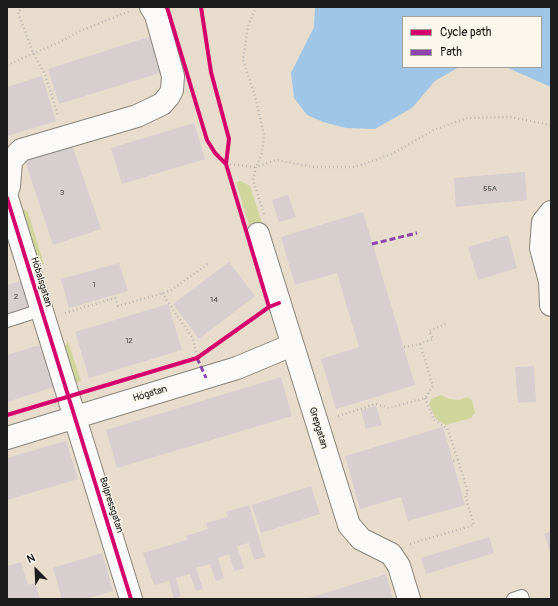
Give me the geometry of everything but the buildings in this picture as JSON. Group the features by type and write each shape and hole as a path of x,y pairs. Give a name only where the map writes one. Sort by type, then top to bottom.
{"street":[{"path":"7,192 10,186 11,161 21,150 137,116 162,104 169,96 172,90 172,76 156,15 142,8"},
{"name":"Höbalsgatan","path":"7,198 74,417"},
{"path":"551,212 543,222 541,248 550,280 551,305"},
{"name":"Grepgatan","path":"261,225 292,345 349,525 361,539 391,554 399,566 409,599"},
{"name":"Högatan","path":"7,438 237,368 292,345"},
{"name":"Balpressgatan","path":"74,417 131,599"}],"lane":[{"path":"7,321 42,315"},
{"path":"513,599 522,596 523,599"}],"path":[{"path":"22,7 18,12 34,53 45,74 59,121"},
{"path":"256,7 248,26 243,60 264,135 262,153 256,167 253,180 261,225"},
{"path":"7,66 60,42 80,31 142,8"},
{"path":"226,164 256,167 276,160 314,167 355,167 392,154 434,130 467,118 510,117 551,125"},
{"path":"226,164 227,158"},
{"path":"221,159 226,164 229,172"},
{"path":"42,315 115,298 118,306 170,291 209,263"},
{"path":"162,293 193,339 197,358"},
{"path":"404,347 420,344 433,339 429,331 446,324"},
{"path":"316,423 376,404 389,408 425,398 433,386 420,344"},
{"path":"385,551 474,524 465,495 468,493 447,428 434,420 425,398"},
{"path":"453,461 458,460"}],"green space":[{"path":"241,181 250,186 262,223 250,228 236,182"},
{"path":"17,205 28,212 44,264 38,264"},
{"path":"68,341 81,381 72,384 62,352"},
{"path":"441,395 449,399 459,400 467,397 472,400 475,413 471,418 446,425 436,419 429,404 431,399"}],"water":[{"path":"315,7 551,7 551,87 508,68 542,68 542,16 402,16 402,68 457,68 435,81 412,108 375,129 346,128 323,122 307,115 294,98 291,73 314,27"}],"marked path":[{"path":"372,244 417,233"},
{"path":"197,358 206,378"}],"cycle path":[{"path":"167,7 207,140 215,153 226,164"},
{"path":"201,7 211,72 229,139 226,164 269,307"},
{"path":"7,198 131,599"},
{"path":"7,415 197,358 269,307 279,303"}]}
